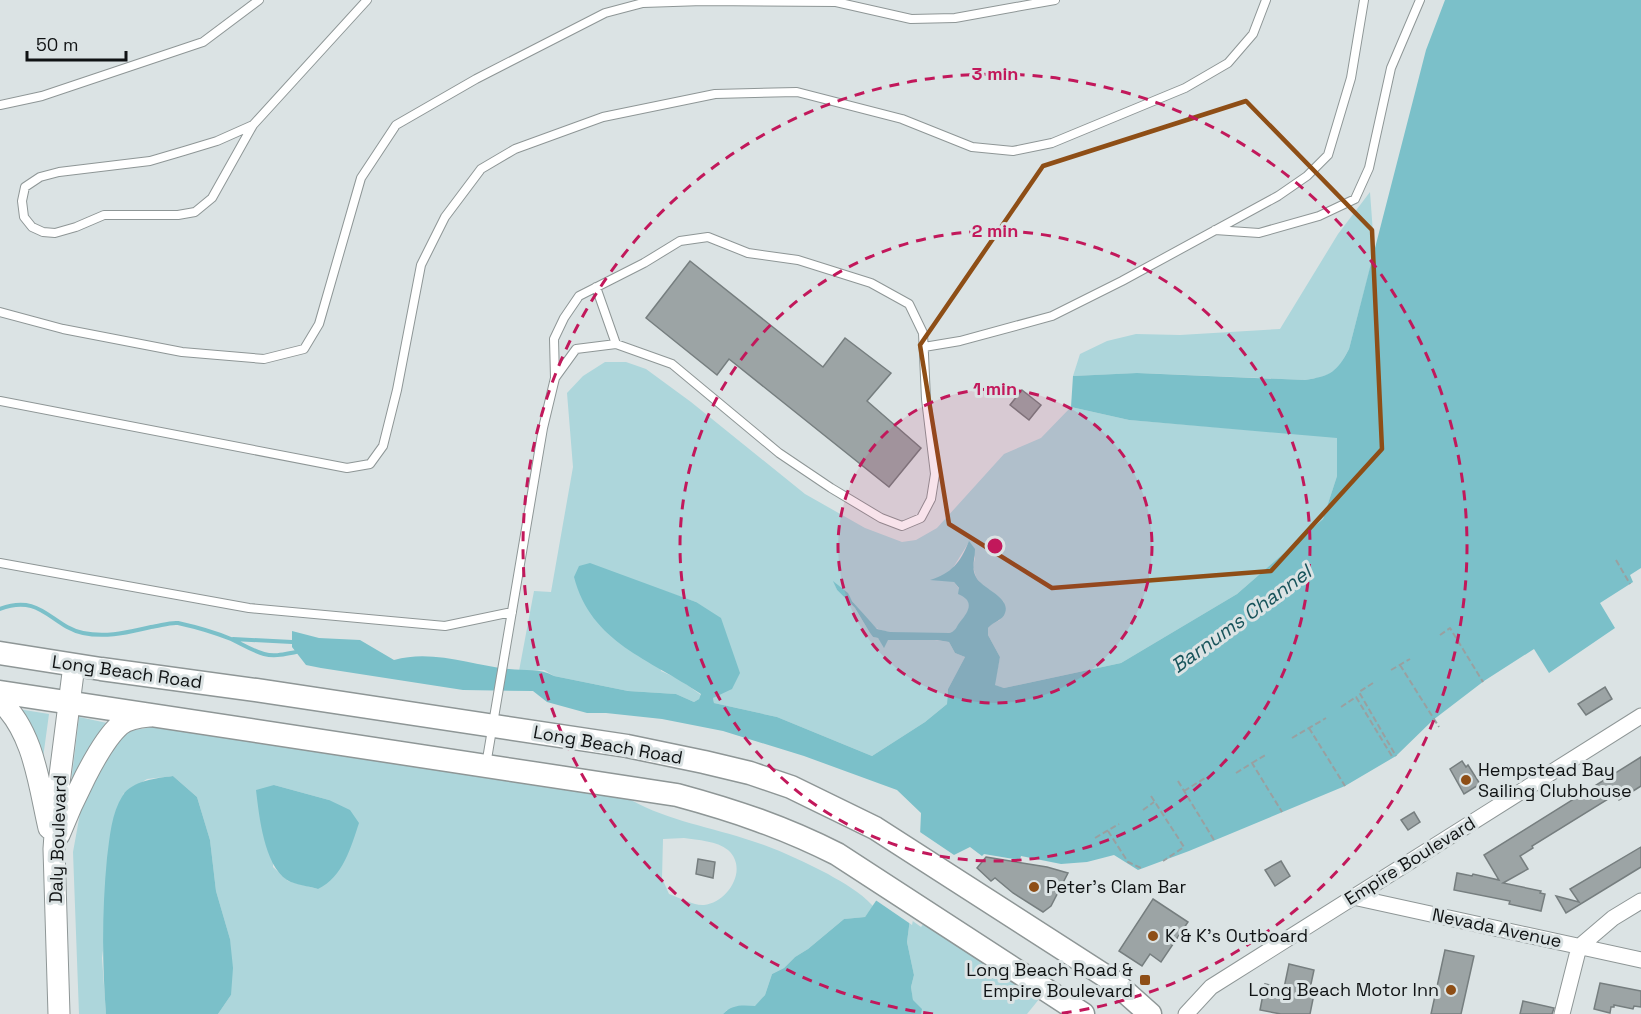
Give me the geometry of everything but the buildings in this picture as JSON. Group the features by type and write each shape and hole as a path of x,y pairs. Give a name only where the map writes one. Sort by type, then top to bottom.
{"main road":[{"name":"Long Beach Road","path":"0,653 627,746 750,773 834,807 894,841 1113,981 1150,1014"},
{"name":"Daly Boulevard","path":"59,1014 54,849 58,791 74,665"},
{"name":"Long Beach Road","path":"0,692 677,795 736,811 798,834 837,854 1081,1014"},
{"path":"0,701 15,718 33,759 54,849"},
{"path":"54,849 100,751 119,726 137,718 155,715"}],"street":[{"name":"Empire Boulevard","path":"1186,1014 1211,987 1641,716"},
{"name":"Nevada Avenue","path":"1353,897 1641,960"},
{"path":"1562,1014 1580,947 1613,918 1641,901"}],"lane":[{"path":"0,105 42,96 203,42 259,0"},
{"path":"253,125 217,141 150,160 59,172 40,177 25,187 21,201 24,217 32,227 43,232 55,232 76,227 104,215 178,215 195,212 212,198 253,125 367,0"},
{"path":"0,312 63,329 182,352 264,359 304,350 319,324 362,178 396,125 476,79 605,13 643,3 837,2 911,19 955,18 1055,0"},
{"path":"0,401 347,468 370,464 383,446 397,390 421,265 445,217 481,169 515,149 603,117 715,94 797,92 902,119 972,147 1013,151 1052,143 1185,88 1228,63 1252,34 1266,0"},
{"path":"924,346 960,341 1052,316 1122,281 1288,189 1307,176 1328,155 1350,78 1364,0"},
{"path":"1214,230 1259,233 1319,216 1355,199 1369,168 1392,68 1420,0"},
{"path":"486,765 543,428 555,378 554,339 579,296 644,263 680,241 708,237 748,253 798,260 871,283 909,304 923,333 926,399 935,474 931,499 921,518 903,526 881,518 779,453 672,364 616,344 576,349 555,378"},
{"path":"596,287 616,344"},
{"path":"0,563 249,608 445,626 512,612"}],"path":[{"path":"1616,560 1630,584"},
{"path":"1440,635 1450,628 1482,682"},
{"path":"1391,670 1410,659"},
{"path":"1400,664 1439,727"},
{"path":"1341,707 1356,697 1395,757 1359,692 1372,683"},
{"path":"1292,738 1326,718"},
{"path":"1309,728 1345,786"},
{"path":"1236,773 1267,754"},
{"path":"1252,763 1282,812"},
{"path":"1185,791 1205,778"},
{"path":"1178,781 1214,840"},
{"path":"1151,796 1184,847 1163,861"},
{"path":"1143,810 1154,802"},
{"path":"1095,838 1119,824"},
{"path":"1108,831 1128,862 1142,868"}],"highlighted area":[{"path":"1246,101 1372,230 1382,449 1271,571 1052,588 949,524 920,345 1043,166"}],"shaded area":[{"path":"1370,192 1373,233 1371,265 1349,349 1340,365 1332,373 1305,380 1138,373 1073,376 1080,354 1107,341 1136,334 1180,335 1280,329 1338,234"},
{"path":"605,362 626,362 646,369 691,402 805,494 865,528 902,542 916,540 937,528 1004,454 1041,438 1071,407 1129,420 1337,437 1337,476 1323,519 1237,594 1121,663 1004,688 994,685 1000,657 988,635 988,628 1000,620 1004,602 981,584 976,577 973,567 975,558 969,542 951,571 943,576 954,582 969,602 969,611 954,631 949,633 880,630 834,582 837,590 855,608 873,637 878,638 884,646 887,640 895,639 942,641 949,642 955,653 965,657 948,689 947,704 925,722 872,756 777,717 714,703 713,698 721,693 696,602 647,585 661,671 679,679 701,695 699,699 694,702 676,694 628,691 554,676 544,670 519,671 534,591 551,592 573,467 567,393 583,376"},
{"path":"18,709 49,714 40,780"},
{"path":"79,717 107,723 69,800"},
{"path":"152,727 443,769 507,775 631,800 660,813 752,841 791,856 828,874 873,906 865,917 844,919 784,968 772,974 765,995 755,1007 727,1010 723,1014 218,1014 231,995 230,939 216,891 210,840 197,797 173,776 147,779 123,794 102,958 106,1014 79,1014 73,852 83,797 112,743 130,731","holes":["274,785 329,800 318,889 288,881 273,867","684,838 718,845 728,850 734,858 736,875 733,883 728,891 713,903 696,904 669,894 662,878 663,839"]},
{"path":"928,918 1044,993 1027,1014 921,1014 921,1009 913,1001 911,987 914,975 907,942 910,919 921,927"}],"water":[{"name":"Barnums Channel","path":"1445,0 1641,0 1641,568 1630,575 1633,582 1600,603 1615,628 1549,673 1534,649 1484,681 1433,720 1396,756 1345,786 1138,870 1114,855 1087,862 1061,864 1021,856 1020,860 984,854 982,856 970,847 954,855 910,919 907,942 914,975 911,987 913,1000 922,1009 921,1014 723,1014 742,1005 755,1006 765,995 772,974 784,968 844,919 865,917 920,836 921,813 897,790 804,756 723,731 662,719 587,713 547,702 533,691 463,690 321,668 306,665 292,647 292,631 319,638 360,640 394,660 408,657 437,657 509,669 538,671 628,691 676,694 694,702 699,699 701,694 625,647 608,634 594,618 582,600 574,577 579,566 590,563 696,602 721,618 740,673 732,689 713,698 714,703 777,717 872,756 925,722 947,704 948,689 965,657 955,653 949,642 937,640 888,640 884,648 878,638 873,637 870,633 855,608 837,590 833,581 848,593 852,601 877,629 890,632 949,633 955,630 966,614 969,606 967,600 958,594 959,588 954,582 930,580 944,574 954,566 969,541 975,549 973,567 976,577 1004,602 1006,607 1002,617 988,628 988,635 1000,657 995,685 1004,688 1121,663 1237,594 1323,519 1337,476 1337,438 1129,420 1071,407 1073,376 1137,373 1305,380 1321,377 1337,368 1349,349 1426,50"},
{"path":"173,776 197,797 210,840 216,891 230,939 233,968 231,995 218,1014 106,1014 103,916 107,858 113,817 123,795 132,786"},
{"path":"274,785 329,800 350,810 359,823 340,869 327,884 318,889 287,880 279,873 268,852 261,826 256,790"}],"pier":[{"path":"917,830 957,857 913,920 912,925 874,899 917,835"}],"waterway":[{"path":"0,609 14,605 26,605 45,612 62,624 83,633 117,634 178,623 218,634 264,654 296,652"},
{"path":"233,639 292,642"}],"place":[{"name":"Hempstead Bay Sailing Clubhouse","path":"1466,780"},
{"name":"Peter's Clam Bar","path":"1034,887"},
{"name":"K & K's Outboard","path":"1153,936"},
{"name":"Long Beach Road & Empire Boulevard","path":"1145,980"},
{"name":"Long Beach Motor Inn","path":"1451,990"}]}
